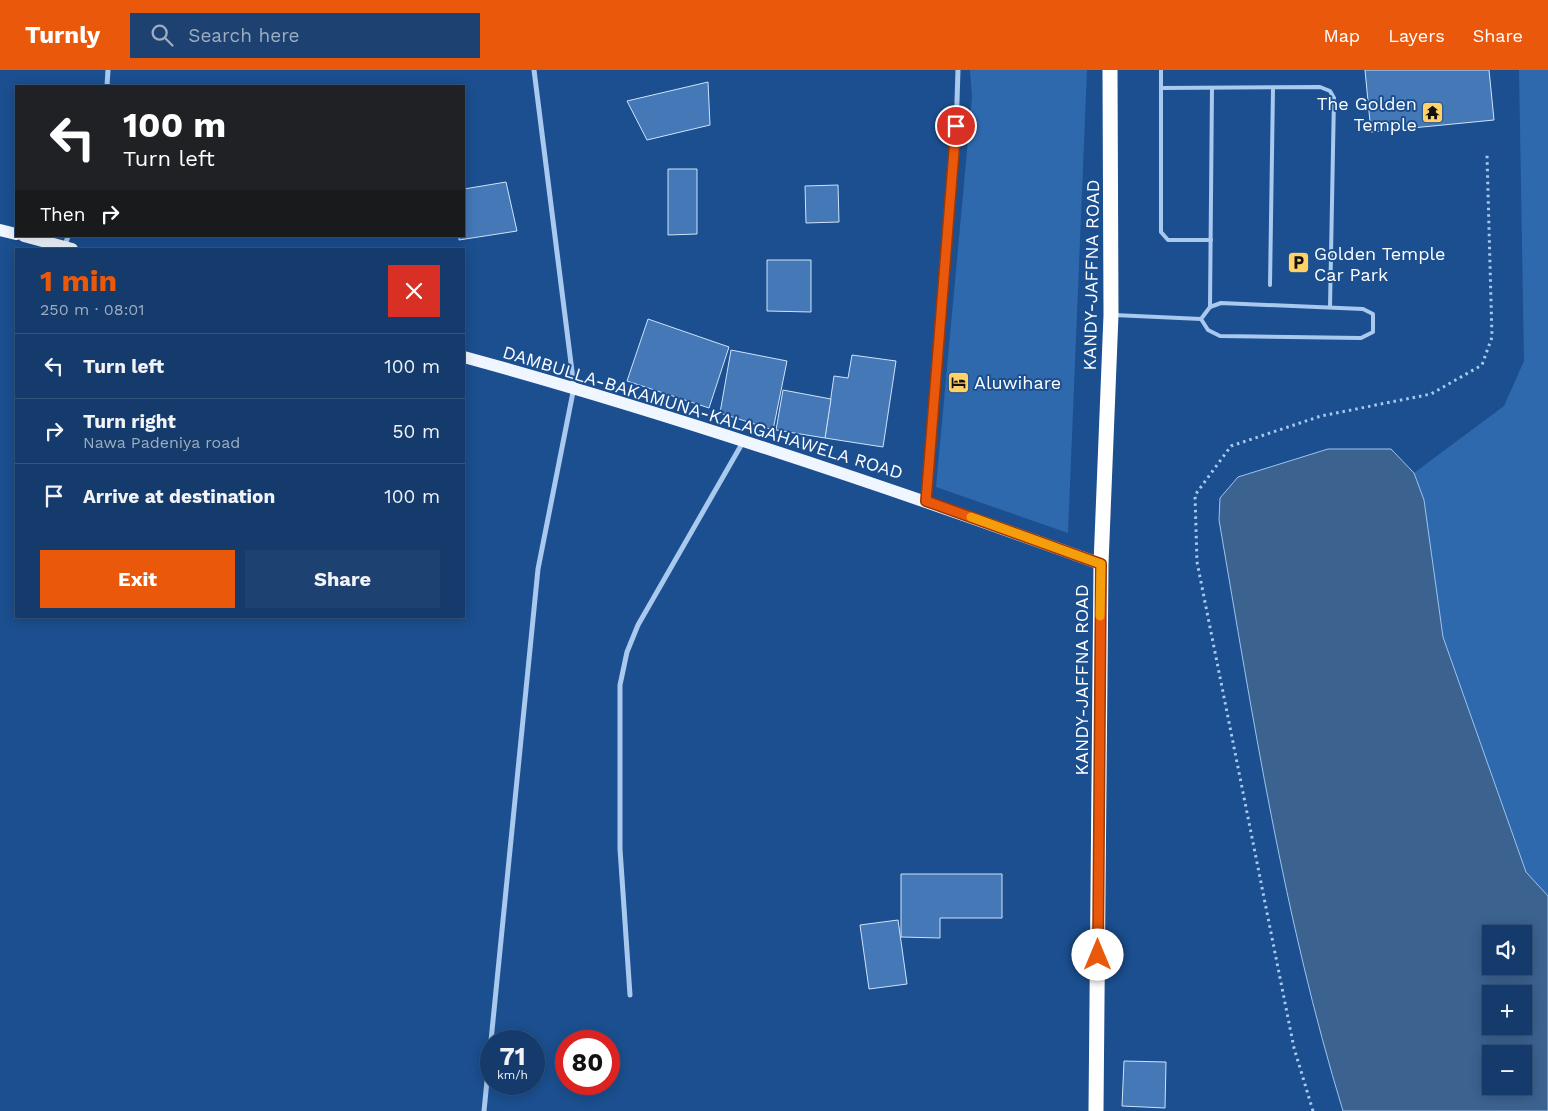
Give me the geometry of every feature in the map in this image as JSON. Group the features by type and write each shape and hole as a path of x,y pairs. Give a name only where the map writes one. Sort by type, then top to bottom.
{"highway":[{"name":"KANDY-JAFFNA ROAD","path":"1096,1111 1101,564 1112,315 1110,70"}],"main road":[{"path":"0,230 15,234"},
{"path":"30,237 68,244"},
{"name":"DAMBULLA-BAKAMUNA-KALAGAHAWELA ROAD","path":"465,356 574,387 926,501 1101,564"}],"street":[{"path":"107,85 108,70"},
{"path":"484,1111 538,569 574,387 534,70"},
{"path":"926,501 955,164 958,70"},
{"path":"630,995 620,849 620,684 627,652 638,624 743,442"}],"lane":[{"path":"1161,70 1161,232 1168,240 1211,240"},
{"path":"1162,88 1320,87 1330,91 1334,98 1330,307"},
{"path":"1210,307 1212,88"},
{"path":"1270,285 1273,88"},
{"path":"1221,303 1362,308 1373,314 1373,332 1362,338 1220,336 1208,330 1201,318 1210,307 1221,303"},
{"path":"1112,315 1201,318"}],"path":[{"path":"1313,1111 1294,1048 1197,562 1195,495 1231,446 1321,416 1431,394 1482,364 1492,337 1487,155"}],"shaded area":[{"path":"970,70 1087,70 1068,533 936,487 972,97"},
{"path":"1519,70 1548,70 1548,896 1526,872 1443,637 1424,500 1414,473 1504,406 1524,361"},
{"path":"1328,449 1391,449 1414,473 1424,500 1443,637 1526,872 1548,896 1548,1111 1343,1111 1304,965 1272,817 1219,520 1220,498 1238,477"}],"building":[{"path":"1365,70 1489,70 1494,120 1371,132"},
{"path":"708,82 710,125 647,140 627,101"},
{"path":"668,169 697,169 697,234 668,235"},
{"path":"506,182 517,231 459,240 459,237 465,237 465,189"},
{"path":"838,185 839,222 806,223 805,186"},
{"path":"767,260 811,260 811,312 767,311"},
{"path":"648,319 729,347 709,408 627,381"},
{"path":"731,350 787,361 773,430 720,413"},
{"path":"852,355 896,361 883,447 825,438 834,376 848,378"},
{"path":"783,390 831,399 825,438 776,430"},
{"path":"901,874 1002,874 1002,918 940,918 940,938 901,937"},
{"path":"898,920 907,984 869,989 860,925"},
{"path":"1124,1061 1166,1062 1165,1108 1122,1106"}],"slow traffic":[{"path":"971,517 1101,564 1100,616"}],"place":[{"name":"The Golden Temple","path":"1433,113"},
{"name":"Golden Temple Car Park","path":"1298,263"},
{"name":"Aluwihare","path":"958,382"}],"route":[{"path":"956,126 955,164 926,501 1101,564 1098,955"}]}
